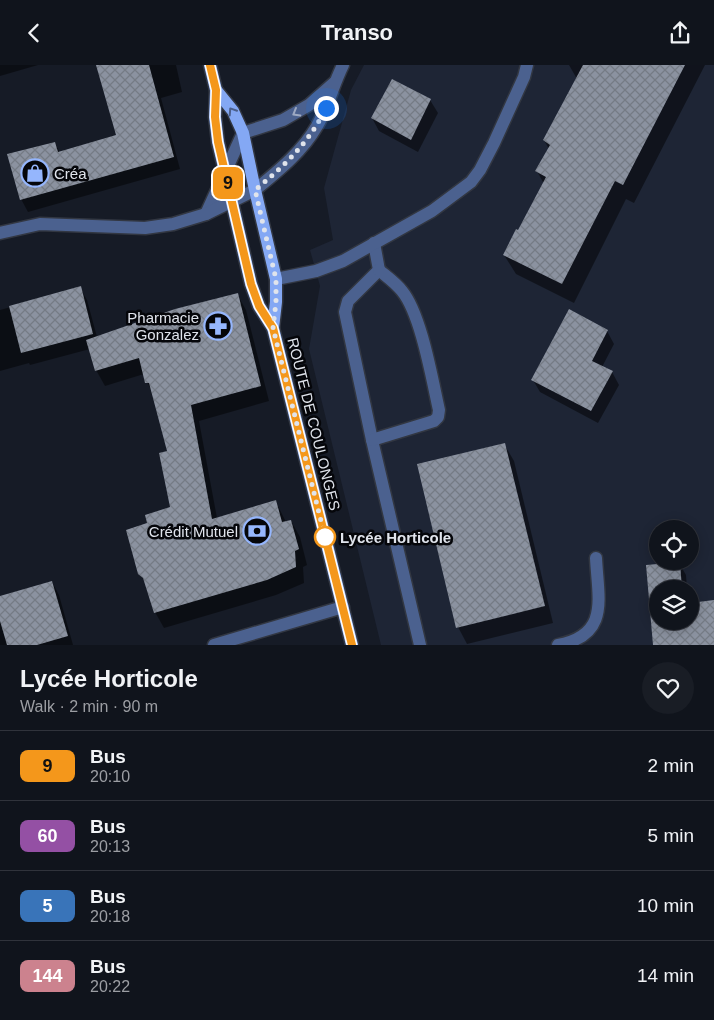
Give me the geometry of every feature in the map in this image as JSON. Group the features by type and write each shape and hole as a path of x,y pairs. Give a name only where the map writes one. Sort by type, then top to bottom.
{"main road":[{"name":"ROUTE DE COULONGES","path":"210,65 216,90 215,117 218,142 251,284 259,306 273,328 352,645"},
{"name":"ROUTE DE COULONGES","path":"216,90 233,111 244,133 276,279 273,328"}],"street":[{"path":"0,233 40,224 145,228 173,224 206,214 232,202 255,190 284,166 307,140 317,127 343,65"},
{"path":"276,279 316,271 343,261 432,211 471,181 480,170 494,143 524,77 527,65"},
{"path":"206,214 244,133 283,120 309,105 334,83"},
{"path":"372,440 434,421 438,417 439,410 421,334 410,303 402,290 379,270 374,243"},
{"path":"379,270 348,301 345,312 372,440 420,645"},
{"path":"558,645 570,643 586,635 595,622 599,604 596,557"},
{"path":"214,645 343,607"}],"shaded area":[{"path":"364,65 714,65 714,645 381,645 309,349 320,286 310,250 333,240 324,188 351,90"}],"building":[{"path":"96,65 149,65 174,157 20,200 7,154 55,142 58,152 116,135"},
{"path":"583,65 685,65 623,185 615,181 562,284 503,255 546,177 535,171 550,145 543,140"},
{"path":"392,79 431,99 411,140 371,118"},
{"path":"81,286 93,334 21,353 9,306"},
{"path":"238,293 261,386 191,405 212,519 276,500 282,522 291,520 299,549 295,551 296,567 267,580 154,613 143,578 138,574 126,530 147,523 145,515 170,507 159,453 167,451 149,383 145,383 139,358 95,371 86,340 175,309"},
{"path":"569,309 608,330 592,361 613,371 591,411 531,380"},
{"path":"505,443 545,606 456,628 417,464"},
{"path":"646,565 649,565 649,570 681,570 681,580 649,580 649,599"},
{"path":"52,581 68,636 37,645 7,645 0,621 0,596"},
{"path":"714,600 714,645 653,645 652,630 699,630 699,602"}],"bus line":[{"name":"9","path":"210,65 216,90 215,117 218,142 251,284 259,306 273,328 352,645"}],"place":[{"name":"Créa","path":"35,173"},
{"name":"Pharmacie Gonzalez","path":"218,326"},
{"name":"Crédit Mutuel","path":"257,531"},
{"name":"Lycée Horticole","path":"325,537"}],"route":[{"path":"325,537 273,328 276,279 255,190 284,166 302,146 317,127 326,108"}]}
